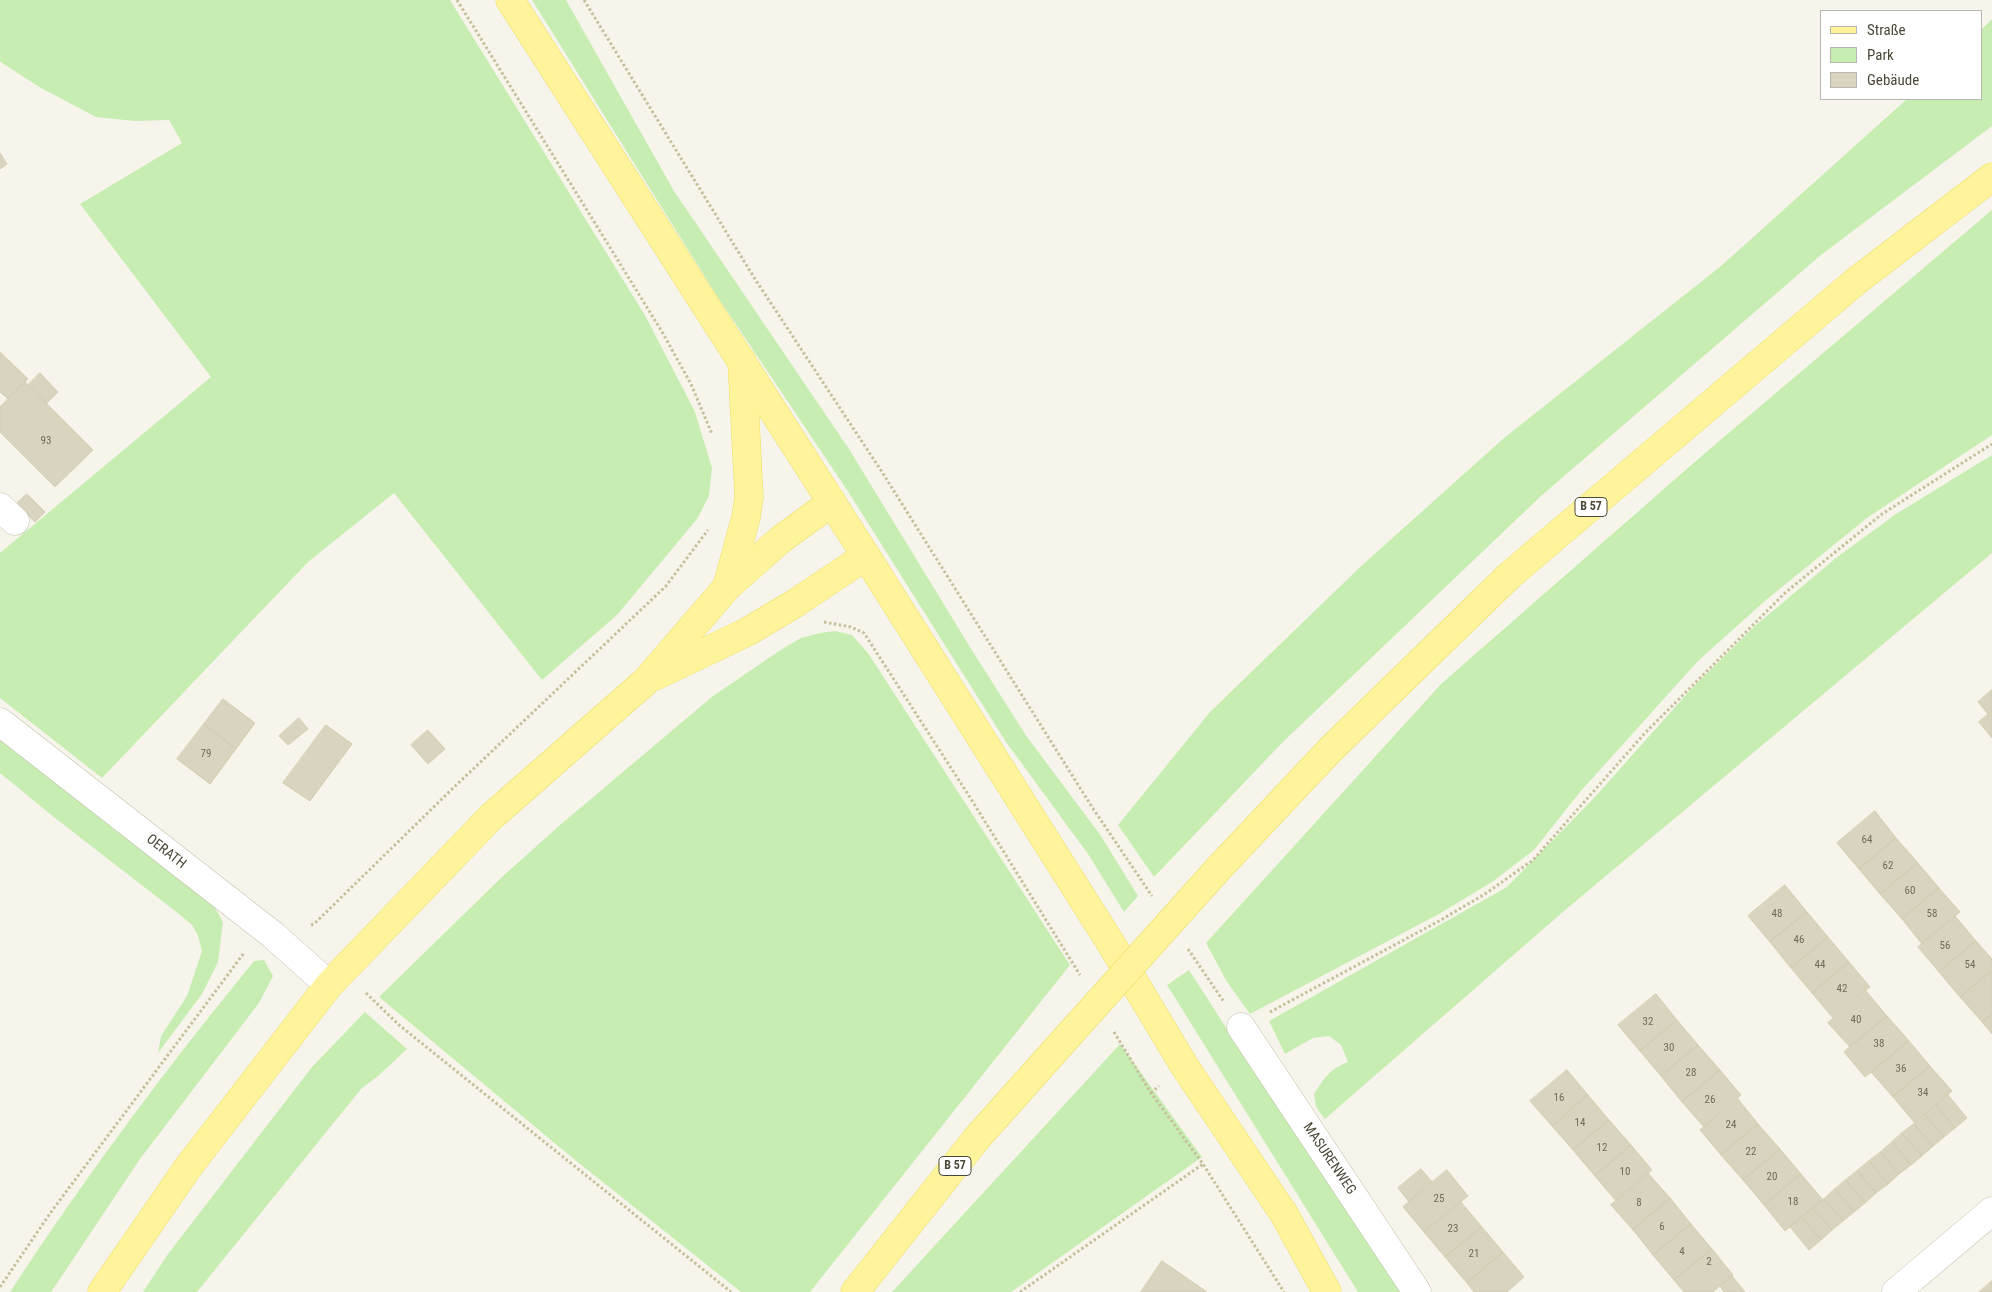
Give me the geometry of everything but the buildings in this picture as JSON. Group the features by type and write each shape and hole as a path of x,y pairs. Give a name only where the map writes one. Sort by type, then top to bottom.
{"main road":[{"path":"510,0 832,502 1110,942 1186,1067 1284,1214 1327,1292"},
{"name":"B 57","path":"855,1292 977,1138 1219,868 1331,749 1510,576 1855,282 1992,177"},
{"path":"727,587 746,517 749,497 742,360"},
{"path":"102,1292 189,1166 337,978 491,817 646,681 727,587 780,540 832,502"},
{"path":"646,681 747,632 807,596 866,556"}],"street":[{"name":"OERATH","path":"0,722 273,935 337,978"},
{"name":"MASURENWEG","path":"1241,1027 1417,1292"},
{"path":"1896,1292 1992,1211"}],"path":[{"path":"456,0 661,330 691,384 714,438"},
{"path":"584,0 755,279 882,472 1092,807 1157,904"},
{"path":"1184,944 1241,1027 1439,922 1485,894 1533,860 1645,733 1786,592 1882,514 1992,444"},
{"path":"0,1287 51,1212 248,949 273,935 314,924 666,586 710,527"},
{"path":"807,596 825,622 851,627 864,633 971,799 1082,977"},
{"path":"337,978 399,1025 731,1292"},
{"path":"1111,1027 1151,1093 1203,1164 1284,1292"},
{"path":"1020,1292 1203,1164"}],"green space":[{"path":"0,0 450,0 646,317 695,412 712,468 709,496 697,519 617,615 542,680 394,493 308,562 102,778 0,698 0,553 211,377 80,204 182,143 169,120 134,121 96,117 41,88 2,63 0,61"},
{"path":"532,0 566,0 674,191 849,449 1025,734 1101,836 1138,896 1124,912 1088,854 1006,742 849,493 717,296"},
{"path":"1992,19 1992,126 1821,255 1541,496 1283,742 1154,877 1118,825 1210,712 1359,568 1504,438 1721,266 1906,100 1982,100 1982,29"},
{"path":"1992,210 1992,435 1867,518 1766,600 1698,661 1580,792 1534,850 1492,882 1439,914 1250,1014 1227,982 1206,943 1441,684 1705,453"},
{"path":"1992,455 1992,553 1564,911 1325,1119 1316,1107 1314,1094 1328,1075 1336,1068 1348,1062 1341,1045 1329,1036 1313,1038 1285,1054 1269,1021 1507,887 1594,798 1693,687 1756,625 1836,558 1896,514"},
{"path":"835,631 852,635 868,653 1070,965 810,1292 741,1292 575,1160 379,997 502,877 560,825 713,696 801,638"},
{"path":"0,739 211,900 223,922 218,962 202,994 158,1053 161,1036 187,996 202,951 198,936 192,925 179,914 0,773"},
{"path":"264,960 273,976 259,1003 140,1159 51,1292 10,1292 97,1165 158,1082 254,961"},
{"path":"1189,970 1263,1085 1390,1263 1408,1292 1358,1292 1167,985"},
{"path":"365,1012 407,1049 361,1089 197,1292 143,1292 168,1254 312,1067"},
{"path":"1120,1044 1202,1157 1011,1292 892,1292"}]}
